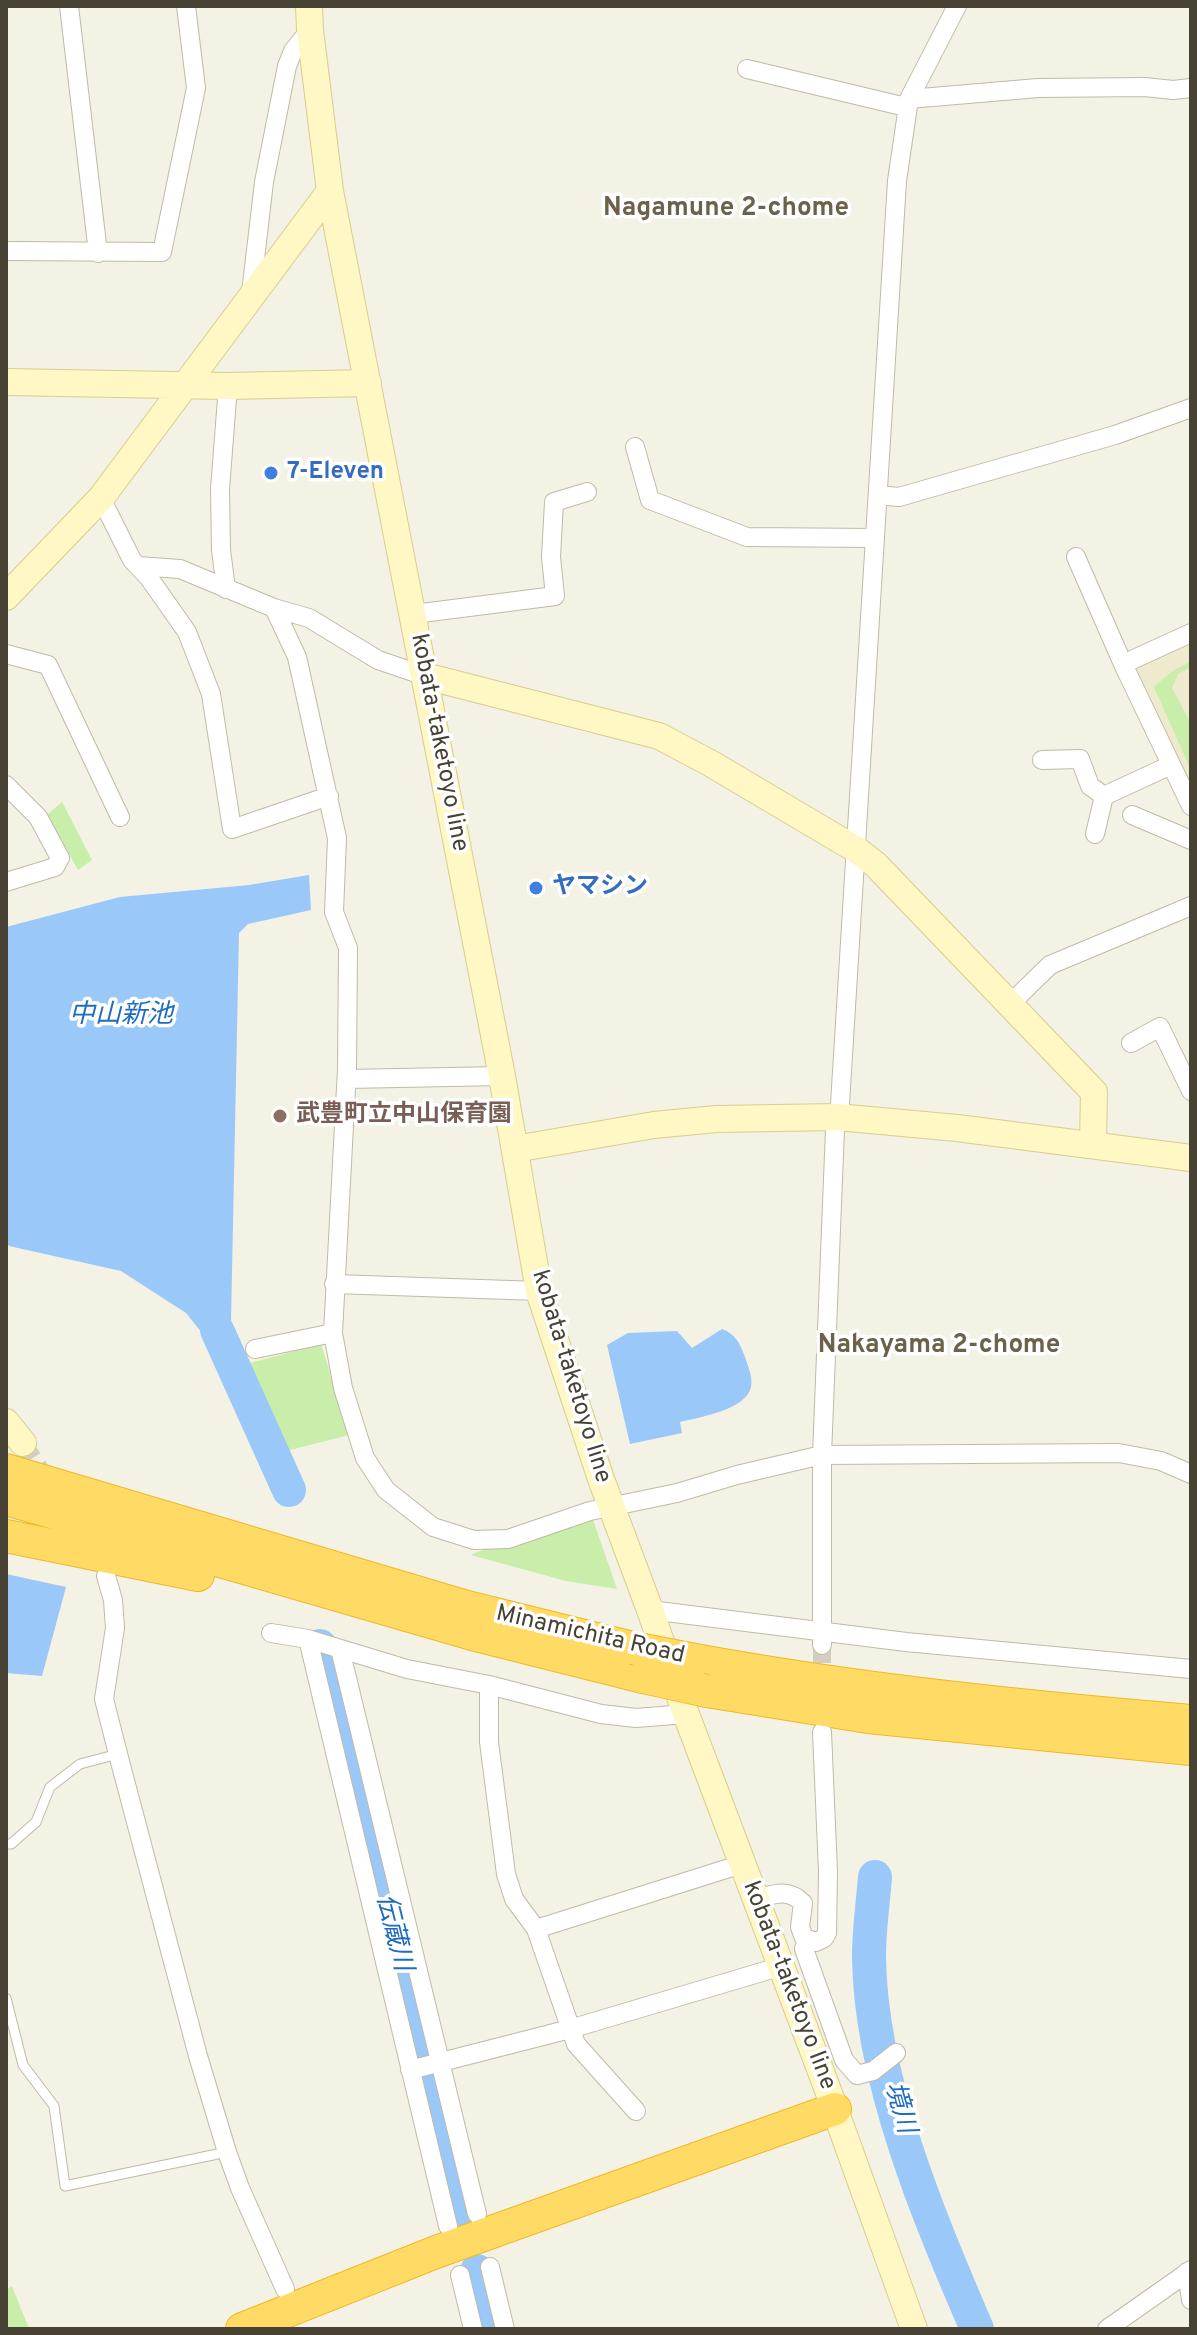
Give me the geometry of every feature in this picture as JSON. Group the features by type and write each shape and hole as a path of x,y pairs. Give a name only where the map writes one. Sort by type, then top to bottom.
{"highway":[{"path":"15,1450 162,1502 234,1536"},
{"name":"Minamichita Road","path":"6,1470 467,1607 638,1663 696,1702 1191,1749"},
{"name":"Minamichita Road","path":"6,1499 424,1620 638,1663 695,1660 804,1680 983,1702 1191,1721"},
{"path":"6,1536 166,1567 290,1596 424,1620"},
{"path":"242,2329 436,2252 838,2118"},
{"path":"284,2329 838,2118"}],"street":[{"path":"69,6 98,253"},
{"path":"6,251 162,252 196,88 186,6"},
{"path":"822,1638 822,1455 835,1129 857,850 897,181 908,103 957,6"},
{"path":"250,301 264,182 287,66 309,18"},
{"name":"kobata-taketoyo line","path":"309,18 330,191 502,1076 539,1291 611,1506 650,1610 696,1702 742,1864 914,2329"},
{"path":"747,69 908,103 1038,88 1191,88"},
{"path":"6,597 101,498 330,191"},
{"path":"6,382 228,386 368,383"},
{"path":"226,589 221,550 220,489 228,386"},
{"path":"878,495 899,497 1115,435 1191,408"},
{"path":"635,447 650,500 747,537 875,538"},
{"path":"414,614 555,596 551,557 554,502 587,492"},
{"path":"101,498 132,560 187,632 211,694 232,829 329,796"},
{"path":"1076,557 1191,806"},
{"path":"138,566 180,569 274,608 309,618 378,660 425,676 659,736 857,850 876,865 1094,1092 1093,1144"},
{"path":"274,608 297,657 337,838 334,912 348,948 347,1079 333,1333 343,1388 365,1458 386,1490 433,1527 474,1540 508,1539 611,1506 677,1493 822,1455 1119,1453 1161,1461 1191,1474"},
{"path":"1123,664 1191,633"},
{"path":"6,654 48,665 120,817"},
{"path":"1042,760 1080,759 1090,786 1104,796"},
{"path":"1104,796 1171,765"},
{"path":"6,785 38,817 60,858 55,867 6,882"},
{"path":"1095,834 1104,796"},
{"path":"1132,815 1191,840"},
{"path":"1010,1004 1050,965 1191,906"},
{"path":"1131,1043 1160,1027 1191,1091"},
{"path":"347,1079 502,1076"},
{"path":"515,1149 654,1125 716,1119 837,1117 1093,1144 1191,1158"},
{"path":"334,1284 539,1291"},
{"path":"255,1349 333,1333"},
{"path":"6,1422 15,1450"},
{"path":"106,1576 113,1600 115,1628 104,1699 198,2056 227,2152 285,2289"},
{"path":"650,1610 822,1638 906,1642 1191,1669"},
{"path":"271,1633 308,1640 407,1669 489,1685 601,1714 636,1718 696,1702"},
{"path":"308,1640 448,2226"},
{"path":"339,1649 477,2214"},
{"path":"489,1685 489,1742 506,1874 514,1899 536,1929 576,2044 636,2111"},
{"path":"807,1941 821,1940 827,1933 828,1925 822,1732"},
{"path":"536,1929 742,1864"},
{"path":"756,1899 779,1892 799,1898 803,1903 800,1927 807,1941 804,1949 844,2060 857,2075 873,2071 896,2053"},
{"path":"410,2070 570,2029 782,1966"},
{"path":"490,2267 505,2329"},
{"path":"1189,2271 1191,2300"},
{"path":"1107,2329 1189,2271"},
{"path":"460,2275 473,2329"}],"lane":[{"path":"6,1844 11,1844 36,1822 50,1787 80,1764 118,1754"},
{"path":"6,1998 23,2065 54,2106 65,2186 227,2152"}],"shaded area":[{"path":"1191,643 1191,809 1131,677 1136,667"}],"green space":[{"path":"1191,661 1191,667 1178,674 1172,688 1191,724 1191,770 1154,687 1171,672"},
{"path":"62,802 92,860 78,870 47,815"},
{"path":"321,1344 349,1435 286,1451 250,1363"},
{"path":"590,1511 617,1589 566,1581 471,1555 508,1539"},
{"path":"12,2286 29,2329 6,2329 6,2290"}],"water":[{"name":"中山新池","path":"309,875 311,910 248,924 239,933 231,1320 206,1338 186,1313 121,1271 9,1246 6,1241 6,927 120,897 249,885"},
{"path":"722,1329 734,1337 745,1357 751,1379 747,1395 732,1407 680,1422 682,1433 630,1444 607,1345 628,1333 677,1331 692,1348"},
{"path":"6,1574 66,1587 42,1676 6,1673"}],"waterway":[{"name":"伝蔵川","path":"217,1330 289,1490"},
{"name":"伝蔵川","path":"320,1646 464,2219"},
{"name":"境川","path":"875,1877 869,1956 872,2003 891,2099 922,2194 977,2329"},
{"name":"伝蔵川","path":"477,2271 492,2329"}],"tunnel":[{"path":"23,1443 48,1482"},
{"path":"822,1645 822,1689"}],"place":[{"name":"7-Eleven","path":"271,473"},
{"name":"ヤマシン","path":"536,888"},
{"name":"武豊町立中山保育園","path":"280,1116"}],"district":[{"name":"Nagamune 2-chome","path":"726,210"},
{"name":"Nakayama 2-chome","path":"939,1347"}]}
